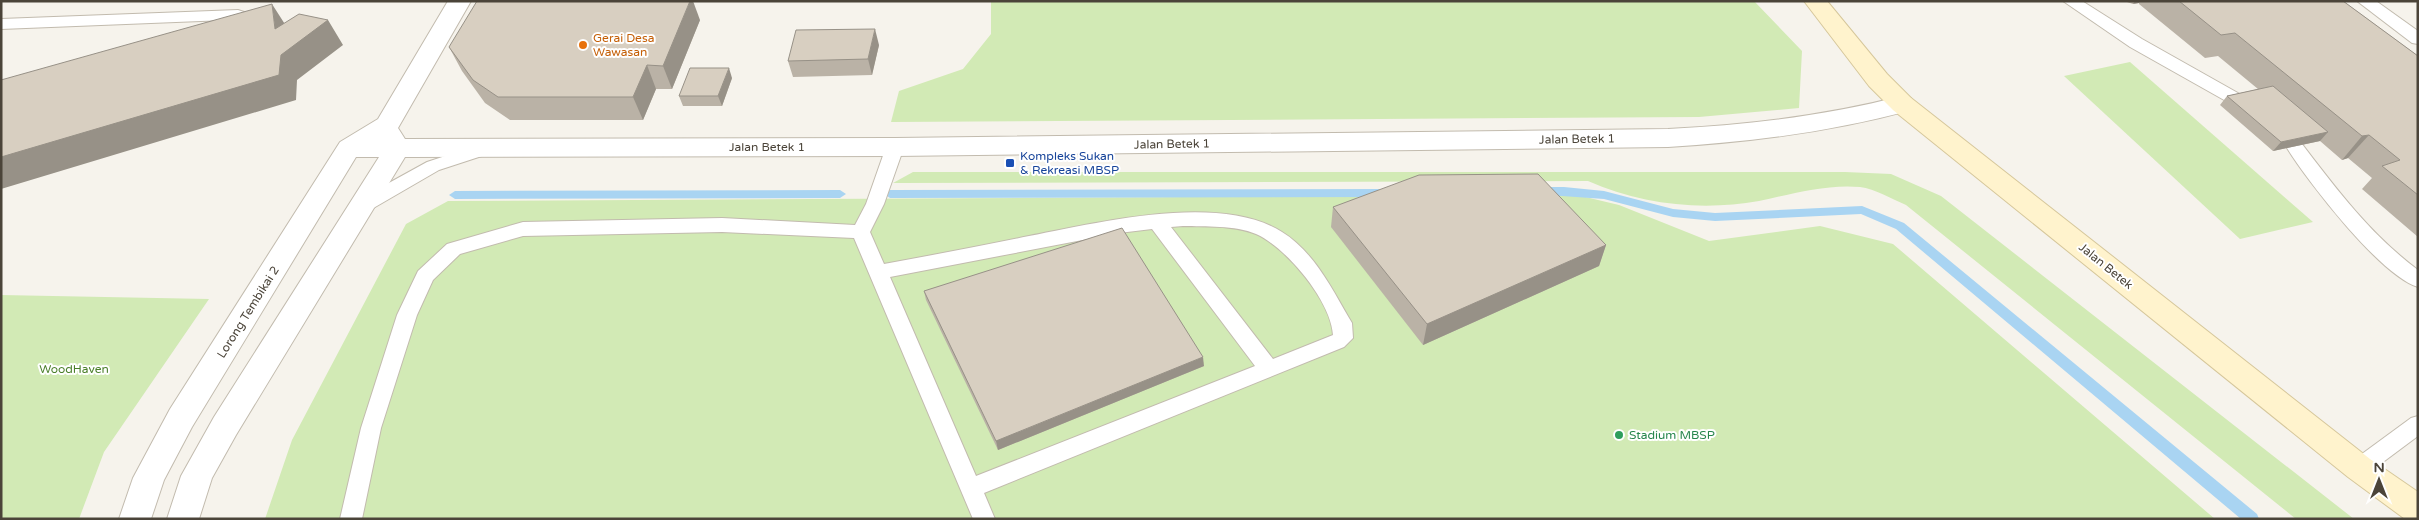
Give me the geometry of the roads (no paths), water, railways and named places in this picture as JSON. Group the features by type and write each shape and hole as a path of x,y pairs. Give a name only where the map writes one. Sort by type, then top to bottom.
{"street":[{"name":"Lorong Tembikai 2","path":"183,519 197,476 268,354 364,205 392,137 460,1"},
{"name":"Jalan Betek","path":"1815,1 1878,80 1902,104 2359,468 2418,510"},
{"name":"Jalan Betek 1","path":"392,137 486,149 896,147 1668,138 1726,135 1789,128 1865,115 1902,104"},
{"name":"Lorong Tembikai 2","path":"135,519 149,478 181,418 349,148 392,137"},
{"path":"222,354 268,354"}],"lane":[{"path":"2071,1 2136,43 2239,101"},
{"path":"2365,1 2418,39"},
{"path":"1,24 238,15 239,22 201,32"},
{"path":"896,147 875,204 861,232 984,519"},
{"path":"2296,148 2355,226 2372,244 2418,280"},
{"path":"364,205 433,166 486,149"},
{"path":"878,272 1062,236 1157,222 1183,219 1229,222 1258,227 1276,237 1301,259 1322,288 1342,322 1343,338 1321,349 971,488"},
{"path":"1157,222 1269,369"},
{"path":"351,519 371,428 407,314 425,276 454,249 523,229 722,225 861,232"},
{"path":"2359,468 2418,424"}],"waterway":[{"path":"1538,191 1564,191 1604,195 1673,213 1715,217 1862,210 1900,226 2252,519"},
{"path":"890,194 1385,193"},
{"path":"455,195 840,194"}],"place":[{"name":"Gerai Desa Wawasan","path":"583,45"},
{"name":"Kompleks Sukan & Rekreasi MBSP","path":"1010,163"},
{"name":"Stadium MBSP","path":"1619,435"}],"park label":[{"name":"WoodHaven","path":"74,369"}]}
